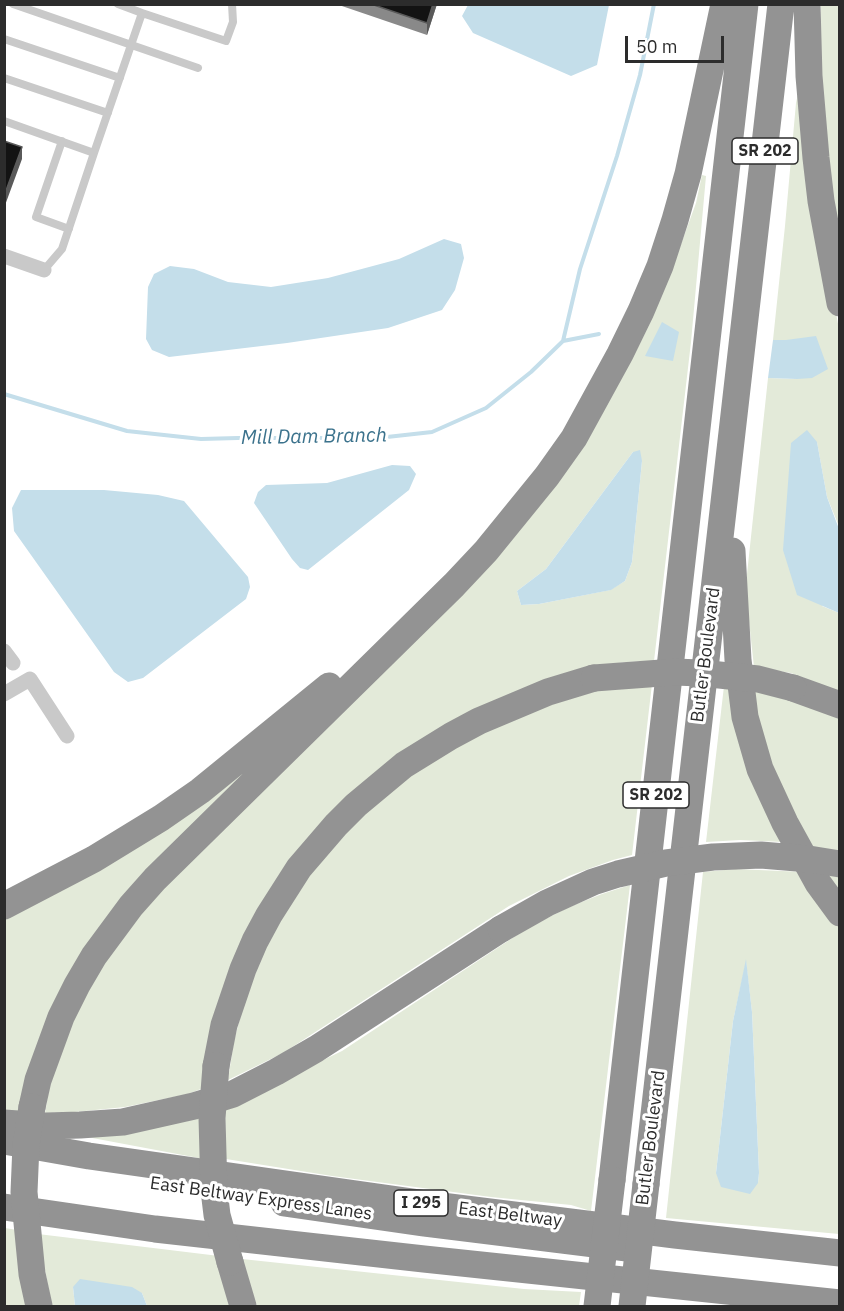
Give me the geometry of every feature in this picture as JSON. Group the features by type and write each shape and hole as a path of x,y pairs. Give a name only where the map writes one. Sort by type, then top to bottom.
{"highway":[{"path":"39,1306 32,1274 24,1192 26,1145 38,1080 61,1017 76,985 131,906 155,879 454,585 517,514 574,438 620,354 660,266 688,174 724,4"},
{"name":"Butler Boulevard","path":"597,1306 746,4"},
{"name":"Butler Boulevard","path":"632,1306 781,4"},
{"path":"807,4 809,76 816,158 823,213 840,303"},
{"path":"728,463 734,603 745,717 760,770 785,823 818,883 840,913"},
{"path":"4,906 126,840 190,798 454,585"},
{"path":"243,1306 217,1215 212,1169 212,1118 216,1066 224,1025 255,941 268,915 299,868 336,825 404,765 451,736 479,721 548,692 594,678 675,672 758,679 793,688 840,705"},
{"path":"4,1123 46,1126 123,1122 186,1108 233,1094 316,1049 501,929 547,903 593,882 666,862 713,857 761,855 840,864"},
{"name":"East Beltway","path":"4,1142 427,1204 840,1253"},
{"name":"East Beltway Express Lanes","path":"4,1160 423,1223 840,1271"},
{"path":"4,1200 155,1229"},
{"path":"4,1207 155,1229 424,1260 840,1303"}],"street":[{"path":"4,256 44,270"},
{"path":"4,694 30,679 67,736"}],"lane":[{"path":"13,4 198,69"},
{"path":"118,4 226,41 233,22 232,4"},
{"path":"44,270 62,249 142,13"},
{"path":"4,39 120,78"},
{"path":"4,78 108,113"},
{"path":"4,122 94,153"},
{"path":"62,141 36,217 69,229"}],"green space":[{"path":"821,5 839,5 839,243 824,132"},
{"path":"803,70 839,329 840,529 827,497 817,442 822,606 839,613 839,692 791,673 754,667 747,603 747,574 768,378 797,379 786,340 773,340 796,103"},
{"path":"702,175 706,176 691,342 654,661 593,666 555,677 307,840 206,1087 188,1094 125,1107 45,1113 50,1083 69,1026 108,954 166,883 456,591 635,353 670,274 696,203","holes":["633,452 642,461 632,562 625,581 610,590 539,604 521,605 517,591 546,569"]},
{"path":"652,684 632,855 569,876 509,906 283,1053 228,1080 234,1041 245,999 269,940 303,882 370,806 438,755 532,710 594,691"},
{"path":"724,686 735,688 783,842 740,840 706,842"},
{"path":"750,690 784,696 839,715 839,898 782,804"},
{"path":"271,746 133,887 22,1112 5,1110 4,910"},
{"path":"735,869 805,872 839,921 839,1234 666,1218 703,872","holes":["746,962 752,1012 759,1173 758,1183 716,1173 733,1021"]},
{"path":"630,885 591,1211 571,1205 332,1176 226,1159 225,1107 342,1051 526,929 579,903"},
{"path":"204,1115 204,1159 87,1137"},
{"path":"5,1228 17,1230 29,1306 5,1306"},
{"path":"38,1234 219,1256 236,1306 147,1306 142,1293 73,1287 75,1306 52,1306"},
{"path":"242,1259 524,1289 581,1292 579,1306 257,1306"}],"water":[{"path":"468,5 609,5 597,65 571,76 473,33 462,16"},
{"path":"444,239 461,244 464,258 455,290 442,310 388,328 169,357 152,350 146,339 148,287 154,274 170,266 194,269 228,282 271,287 328,278 399,259"},
{"path":"662,322 679,332 673,361 645,356"},
{"path":"816,336 828,369 812,378 768,378 773,340"},
{"path":"807,430 817,442 827,497 839,529 839,613 797,595 783,550 791,443"},
{"path":"640,450 642,461 632,562 625,581 611,590 539,604 521,605 517,591 546,569 633,452"},
{"path":"392,465 410,466 416,474 409,490 308,570 300,568 292,559 254,503 258,492 266,485 327,483"},
{"path":"21,490 104,490 158,495 184,501 248,577 250,587 246,599 143,678 128,682 114,672 14,531 12,508"},
{"path":"746,959 752,1012 759,1173 758,1183 750,1194 721,1187 716,1173 733,1021"},
{"path":"80,1279 132,1287 142,1293 147,1306 75,1306 73,1287"}],"building":[{"path":"371,4 433,4 427,23"},
{"path":"4,141 22,147 4,196"}],"waterway":[{"path":"563,341 580,269 617,156 640,75 654,4"},
{"name":"Mill Dam Branch","path":"4,394 127,431 201,439 387,437 432,432 486,408 531,372 563,341 599,334"}]}
